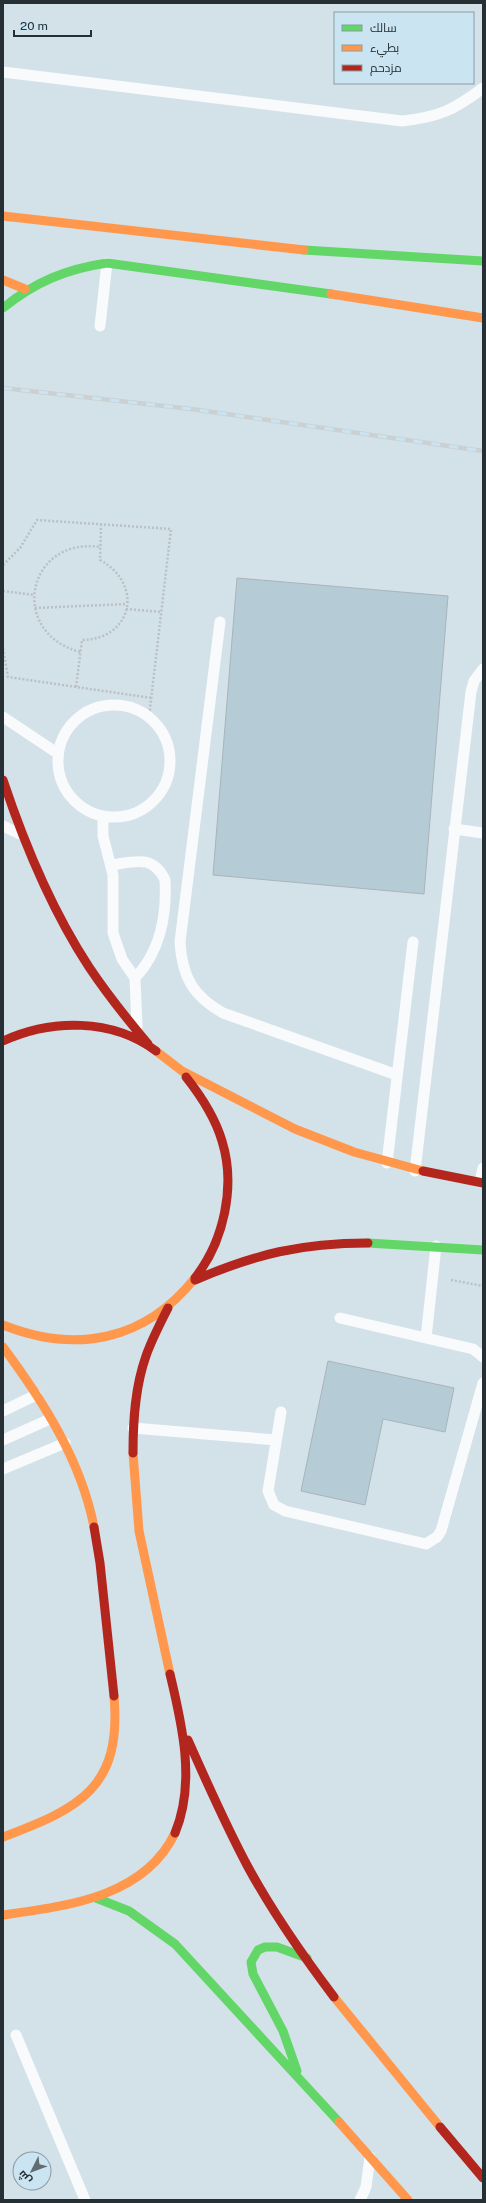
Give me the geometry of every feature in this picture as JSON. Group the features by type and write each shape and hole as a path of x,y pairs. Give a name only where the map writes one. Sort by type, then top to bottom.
{"main road":[{"path":"3,216 307,250 483,261"},
{"path":"3,308 25,289 51,275 76,267 107,263 320,292 483,318"},
{"path":"3,280 25,289"},
{"path":"3,780 20,834 46,890 75,945 106,992 138,1030 150,1047"},
{"path":"3,1041 10,1037 45,1027 81,1025 117,1032 150,1047 180,1070 272,1118 312,1136 387,1163 482,1183"},
{"path":"3,1325 45,1338 88,1340 130,1329 168,1308 195,1280 215,1247 226,1211 228,1172 221,1134 204,1100 180,1070"},
{"path":"195,1280 231,1264 303,1246 349,1243 436,1246 483,1250"},
{"path":"3,1915 96,1898 130,1880 155,1863 172,1839 182,1812 185,1777 183,1729 139,1530 133,1428 137,1392 146,1355 168,1308"},
{"path":"3,1347 36,1395 65,1443 82,1483 95,1533 100,1564 114,1711 114,1738 105,1771 96,1785 82,1798 40,1823 3,1837"},
{"path":"183,1729 249,1869 307,1958 367,2037 483,2178"},
{"path":"96,1898 129,1911 175,1944 300,2078 408,2200"},
{"path":"300,2078 283,2031 252,1974 251,1962 258,1950 270,1946 307,1958"}],"lane":[{"path":"3,72 402,121 428,118 450,111 483,88"},
{"path":"100,326 107,263"},
{"path":"220,622 180,942 181,961 187,978 196,992 208,1004 223,1013 397,1075"},
{"path":"415,1170 471,692 474,681 483,669"},
{"path":"112,704 125,706 138,710 149,717 158,726 166,738 170,751 170,765 162,791 154,802 143,810 130,816 103,817 89,812 77,805 61,782 57,753 61,740 67,729 81,715 98,706 112,704"},
{"path":"3,717 57,753"},
{"path":"103,817 104,836 111,865 113,933 122,959 135,978 138,1030"},
{"path":"3,826 20,834"},
{"path":"454,829 483,833"},
{"path":"111,865 143,861 150,862 161,872 165,880 160,936 149,961 135,978"},
{"path":"387,1163 413,942"},
{"path":"482,1183 483,1168"},
{"path":"426,1338 436,1246"},
{"path":"340,1318 473,1349 483,1357"},
{"path":"281,1412 268,1491 274,1505 280,1509 426,1544 437,1537 441,1531 483,1383"},
{"path":"3,1411 36,1395"},
{"path":"3,1440 50,1419"},
{"path":"133,1428 276,1440"},
{"path":"3,1469 65,1443"},
{"path":"16,2034 85,2200"},
{"path":"360,2200 366,2187 370,2156"}],"path":[{"path":"3,565 20,548 37,520 171,529 149,717"},
{"path":"76,687 82,640 102,637 112,631 120,624 127,604 124,582 118,572 100,560 101,525"},
{"path":"80,652 67,648 56,642 46,633 39,621 35,608 34,595 37,582 43,570 56,556 74,547 87,545 101,547"},
{"path":"3,591 34,595"},
{"path":"35,608 127,604"},
{"path":"126,609 162,612"},
{"path":"3,648 8,677 152,698"},
{"path":"432,1277 483,1286"}],"building":[{"path":"237,578 448,596 424,894 213,875"},
{"path":"328,1361 454,1388 445,1432 383,1419 365,1505 301,1491"}],"railway":[{"path":"3,388 191,409 483,451"}],"traffic: fast":[{"path":"304,250 483,261"},
{"path":"3,308 27,291 52,278 78,269 107,263 331,294"},
{"path":"368,1243 483,1250"},
{"path":"96,1898 129,1911 175,1944 339,2122"},
{"path":"297,2071 283,2031 253,1974 251,1962 258,1950 265,1947 277,1947 307,1958"}],"traffic: slow":[{"path":"3,216 304,250"},
{"path":"3,280 25,289"},
{"path":"331,294 483,318"},
{"path":"156,1051 182,1071 295,1129 354,1152 423,1171"},
{"path":"3,1325 30,1334 57,1339 83,1339 108,1336 132,1328 154,1316 175,1299 195,1278"},
{"path":"3,1347 32,1388 59,1432 80,1478 94,1527"},
{"path":"133,1453 139,1531 170,1674"},
{"path":"3,1837 54,1816 74,1804 90,1790 103,1773 111,1753 115,1727 114,1696"},
{"path":"3,1915 52,1908 77,1902 101,1895 124,1885 144,1872 161,1855 175,1833"},
{"path":"334,1997 440,2127"},
{"path":"339,2122 408,2200"}],"traffic: jam":[{"path":"3,780 20,829 40,876 75,945 117,1006 148,1044"},
{"path":"3,1041 41,1029 81,1025 120,1032 139,1040 156,1051"},
{"path":"186,1077 202,1099 216,1124 226,1158 228,1176 225,1212 220,1230 205,1263 195,1278"},
{"path":"423,1171 483,1183"},
{"path":"195,1280 238,1263 279,1252 321,1245 368,1243"},
{"path":"133,1453 133,1428 139,1380 148,1350 168,1308"},
{"path":"94,1527 100,1563 114,1696"},
{"path":"170,1674 179,1713 185,1754 186,1774 185,1794 175,1833"},
{"path":"188,1740 224,1820 258,1884 289,1934 334,1997"},
{"path":"440,2127 483,2178"}]}
